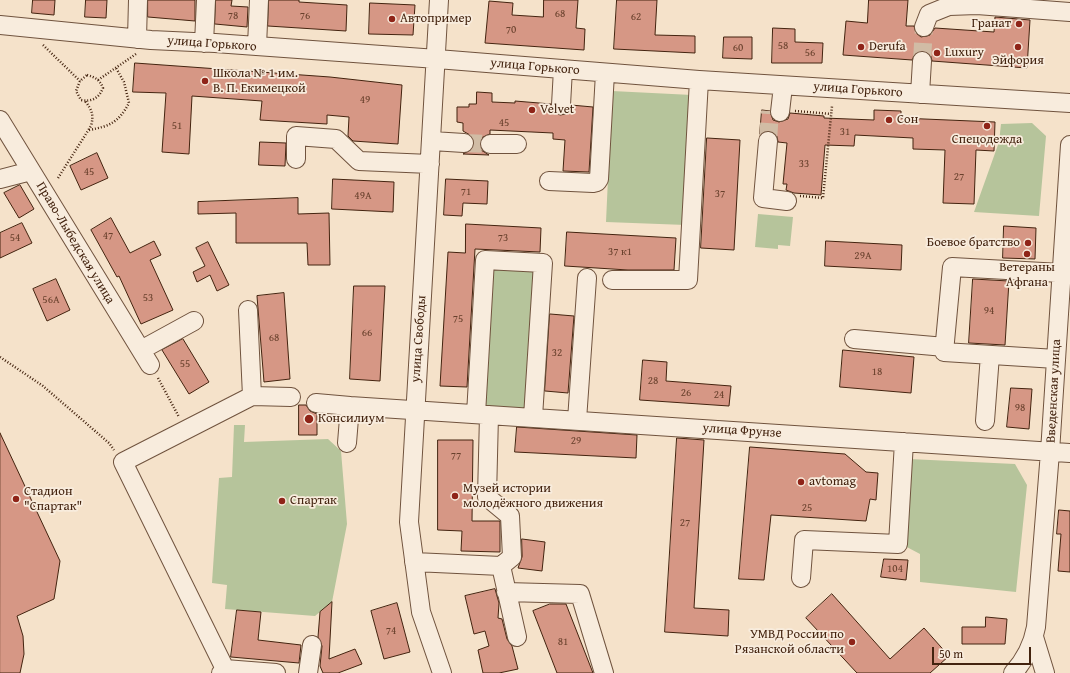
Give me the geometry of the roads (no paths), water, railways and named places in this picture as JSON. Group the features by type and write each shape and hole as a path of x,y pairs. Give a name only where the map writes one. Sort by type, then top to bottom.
{"street":[{"path":"138,0 139,44"},
{"path":"204,42 206,0"},
{"path":"257,46 259,0"},
{"name":"улица Свободы","path":"439,0 437,59 409,522 421,612 442,673"},
{"path":"924,27 929,14 949,6 977,3 1070,12"},
{"name":"улица Горького","path":"0,25 139,44 204,42 699,80 1070,103"},
{"path":"920,94 922,61"},
{"path":"561,105 563,69"},
{"path":"549,181 593,183 597,182 599,179 605,73"},
{"path":"612,280 688,280 699,80"},
{"path":"777,111 778,85"},
{"name":"Право-Лыбедская улица","path":"0,120 154,371"},
{"path":"296,159 296,136 336,139 359,161 430,164"},
{"path":"432,141 464,143"},
{"path":"768,141 764,198 787,201"},
{"path":"490,144 517,144"},
{"name":"Введенская улица","path":"1013,673 1020,665 1034,637 1050,452 1061,353 1061,273 1070,145"},
{"path":"0,179 31,171"},
{"path":"414,562 500,566 512,557 510,516 487,497 483,414 485,260 543,263 533,417"},
{"path":"1061,273 952,267 953,309 944,352 990,355 1061,353"},
{"path":"577,420 587,278"},
{"path":"248,310 252,396"},
{"path":"141,350 194,321"},
{"path":"854,340 945,347"},
{"path":"985,421 990,355"},
{"path":"276,673 223,671 123,462 252,396 291,397"},
{"name":"улица Фрунзе","path":"316,403 1070,453"},
{"path":"347,443 350,406"},
{"path":"801,578 804,540 898,544 904,442"},
{"path":"500,566 517,637"},
{"path":"506,592 580,594 604,673"},
{"name":"Введенская улица","path":"1034,637 1045,673"},
{"path":"308,673 312,645"}],"tunnel":[{"path":"922,61 924,27"},
{"path":"768,141 770,111"},
{"path":"464,143 490,144"}],"place":[{"name":"Автопример","path":"392,19"},
{"name":"Гранат","path":"1019,24"},
{"name":"Derufa","path":"861,47"},
{"name":"Эйфория","path":"1018,47"},
{"name":"Luxury","path":"937,53"},
{"name":"Школа № 1 им. В. П. Екимецкой","path":"205,81"},
{"name":"Velvet","path":"532,110"},
{"name":"Сон","path":"889,120"},
{"name":"Спецодежда","path":"987,126"},
{"name":"Боевое братство","path":"1028,243"},
{"name":"Ветераны Афгана","path":"1027,254"},
{"name":"Консилиум","path":"309,419"},
{"name":"avtomag","path":"801,482"},
{"name":"Музей истории молодёжного движения","path":"455,496"},
{"name":"Стадион \"Спартак\"","path":"16,499"},
{"name":"Спартак","path":"282,501"},
{"name":"УМВД России по Рязанской области","path":"852,642"}]}
